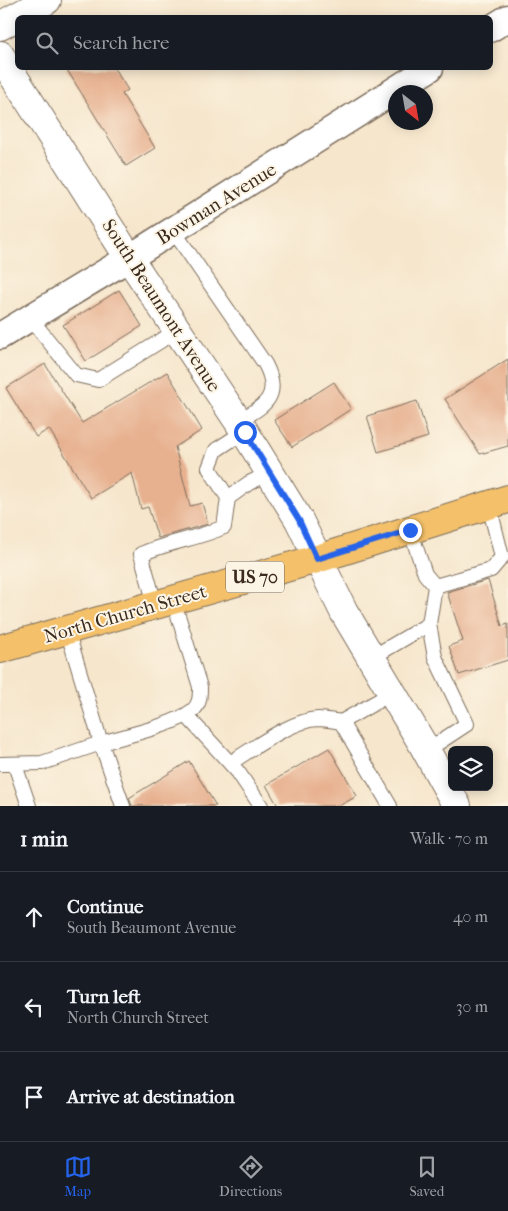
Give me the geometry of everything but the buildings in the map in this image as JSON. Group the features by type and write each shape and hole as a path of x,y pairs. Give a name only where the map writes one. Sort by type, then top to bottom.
{"main road":[{"name":"North Church Street","path":"0,649 317,559 499,502"}],"street":[{"path":"19,15 46,0"},
{"path":"0,26 15,18"},
{"path":"493,27 508,18"},
{"name":"South Beaumont Avenue","path":"0,54 129,258 242,426 299,520 344,612 457,806"},
{"name":"Bowman Avenue","path":"0,336 129,258 427,70"}],"lane":[{"path":"0,764 42,763 174,721 193,711 200,699 200,687 164,602 141,554 160,546 213,532 224,527 228,498 209,468 216,450 263,405 270,396 273,386 271,376 173,230"},
{"path":"30,318 76,375 98,380 178,330"},
{"path":"228,498 249,483 270,473"},
{"path":"435,586 491,570 502,557 499,502"},
{"path":"410,530 425,574 435,586 429,624 435,656 467,724 426,750"},
{"path":"372,658 429,624"},
{"path":"67,630 101,743 123,806"},
{"path":"230,763 273,736 300,723 317,719 341,722 392,693"},
{"path":"186,715 238,772 261,806"},
{"path":"341,722 390,806"},
{"path":"15,765 29,806"}],"route":[{"path":"245,432 299,520 317,559 410,530"}]}
